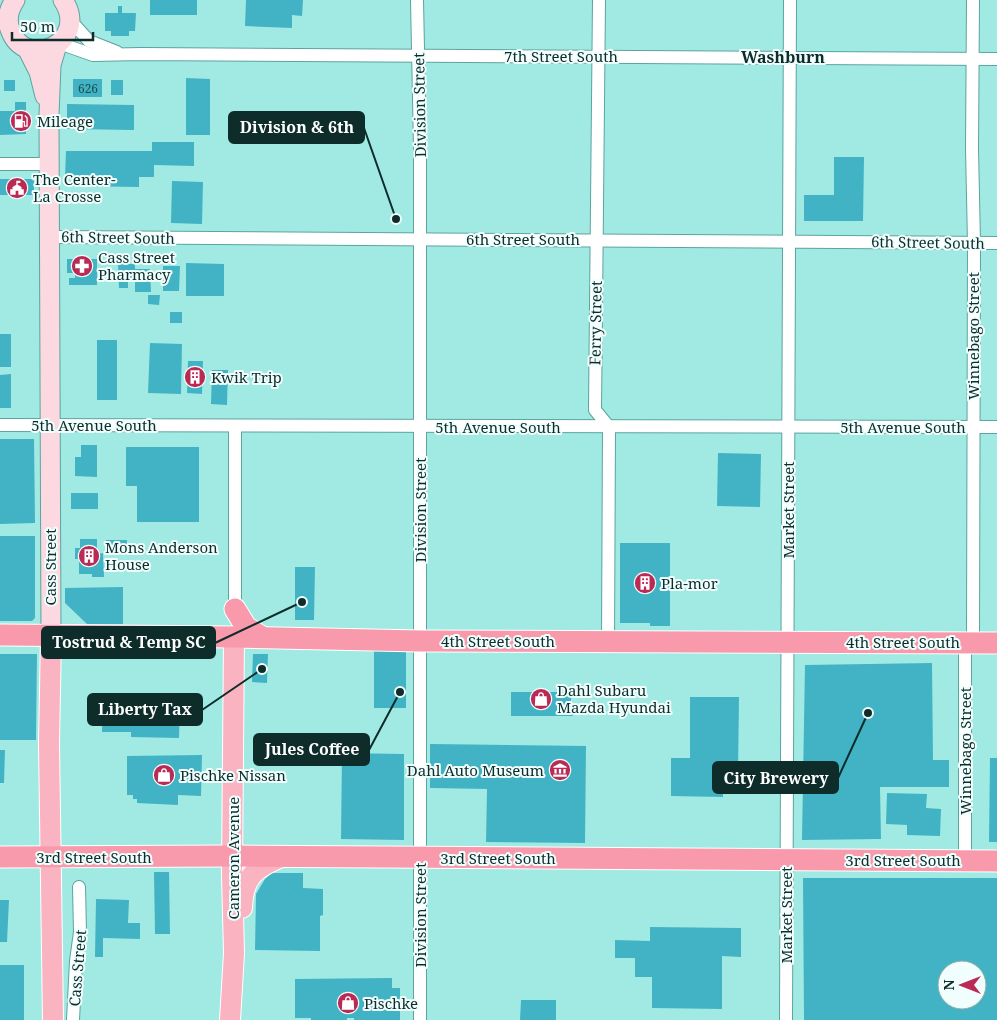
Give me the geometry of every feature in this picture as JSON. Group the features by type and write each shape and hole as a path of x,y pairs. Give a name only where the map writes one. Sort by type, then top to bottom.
{"highway":[{"path":"235,609 246,627 262,638"},
{"name":"4th Street South","path":"0,635 420,641 997,643"},
{"name":"3rd Street South","path":"0,858 284,856 997,861"}],"main road":[{"path":"64,0 68,7 70,20"},
{"name":"Cass Street","path":"9,4 8,25 10,31 17,42 27,48 39,72 49,115"},
{"name":"Cass Street","path":"53,1020 49,744 51,636 49,115 51,65 58,44 67,33 70,20"},
{"path":"27,48 44,50 58,44"},
{"name":"Cameron Avenue","path":"230,1020 238,916 233,856 234,637"},
{"path":"240,1020 242,995 238,916 242,895 246,882 262,866 284,856"}],"street":[{"name":"Division Street","path":"417,0 420,239 420,1020"},
{"name":"Ferry Street","path":"599,0 594,410 609,427"},
{"name":"Market Street","path":"786,1020 790,0"},
{"name":"Winnebago Street","path":"965,860 973,426 973,0"},
{"name":"7th Street South","path":"70,20 89,41 124,54"},
{"name":"7th Street South","path":"58,44 93,55 997,58"},
{"path":"0,164 49,164"},
{"name":"6th Street South","path":"50,236 997,242"},
{"name":"5th Avenue South","path":"0,425 997,427"},
{"path":"235,426 235,609"},
{"path":"608,642 609,427"},
{"name":"Cass Street","path":"73,1020 76,961 80,932 79,887"}],"building":[{"path":"150,0 197,0 197,15 150,15"},
{"path":"246,0 303,0 302,16 292,15 292,28 245,26"},
{"path":"118,6 122,6 122,13 136,13 135,31 129,31 129,36 111,36 111,31 105,31 105,13 118,13"},
{"path":"186,78 210,79 210,135 186,135"},
{"path":"73,79 102,79 102,97 73,97"},
{"path":"4,80 15,80 15,91 4,91"},
{"path":"111,80 123,80 123,95 111,95"},
{"path":"15,102 26,102 26,134 0,135 0,111 15,111"},
{"path":"67,104 134,105 134,130 67,129"},
{"path":"152,142 194,142 194,166 154,165 154,177 139,177 139,187 75,186 75,177 65,177 66,151 152,151"},
{"path":"834,157 864,157 863,221 804,221 804,195 834,195"},
{"name":"The Center- La Crosse","path":"0,179 31,179 34,181 34,195 0,195"},
{"path":"172,181 203,182 202,224 171,223"},
{"name":"Cass Street Pharmacy","path":"67,259 97,259 97,285 69,285 69,278 75,278 75,273 67,273"},
{"path":"186,263 224,264 224,296 186,296"},
{"path":"118,264 135,264 135,269 150,269 151,292 135,292 135,280 128,280 128,288 119,288"},
{"path":"163,266 180,266 179,291 163,291"},
{"path":"148,295 160,295 159,305 148,304"},
{"path":"170,312 182,312 182,323 170,323"},
{"path":"0,334 11,334 11,367 0,367"},
{"path":"97,340 117,340 117,400 97,400"},
{"name":"Kwik Trip","path":"150,343 182,344 181,394 148,393"},
{"name":"Kwik Trip","path":"188,361 203,361 202,394 187,393"},
{"path":"212,370 228,370 227,405 211,404"},
{"path":"11,374 11,408 0,408 0,375"},
{"path":"0,439 34,439 35,523 0,524"},
{"path":"81,445 97,445 97,477 75,476 75,457 81,457"},
{"path":"126,447 199,447 199,522 137,522 137,486 126,486"},
{"path":"718,453 761,454 760,507 717,506"},
{"path":"71,493 98,493 98,509 71,509"},
{"path":"0,536 35,536 35,618 32,621 0,621"},
{"name":"Mons Anderson House","path":"80,539 97,539 97,554 103,553 104,577 92,577 92,574 79,574 79,559 75,559 75,548 80,548"},
{"path":"106,540 127,540 127,551 107,552"},
{"name":"Pla-mor","path":"620,543 670,543 670,626 650,626 650,623 620,623"},
{"path":"295,567 315,567 314,620 295,620"},
{"path":"123,587 123,624 87,624 65,603 65,588"},
{"path":"374,651 406,651 406,708 374,708"},
{"path":"0,654 37,654 36,740 0,740"},
{"path":"253,654 268,654 267,683 252,682"},
{"path":"932,663 933,760 949,760 949,787 880,787 881,839 802,840 805,665"},
{"name":"Dahl Subaru Mazda Hyundai","path":"511,692 571,692 571,706 575,706 575,714 572,716 511,716"},
{"path":"690,697 739,697 738,774 723,774 723,797 671,796 671,758 690,758"},
{"path":"103,698 148,698 149,703 180,702 179,738 131,737 131,732 102,732"},
{"path":"430,744 586,746 585,843 486,842 487,789 430,788"},
{"path":"0,750 5,750 4,783 0,783"},
{"path":"342,753 404,754 404,840 341,839"},
{"name":"Pischke Nissan","path":"202,755 201,796 178,795 178,805 137,803 137,799 133,799 133,795 127,795 127,756"},
{"path":"990,758 997,758 997,842 989,842"},
{"path":"887,793 927,794 926,808 941,809 940,836 907,835 907,825 886,824"},
{"path":"154,872 169,872 170,934 155,934"},
{"path":"272,873 303,873 303,888 323,889 323,915 320,916 320,951 255,950 256,894 265,879"},
{"path":"803,878 997,878 997,1020 804,1020"},
{"path":"96,899 129,900 128,923 140,923 140,939 103,938 103,957 95,957"},
{"path":"0,900 9,900 7,942 0,942"},
{"path":"650,927 741,928 741,957 722,956 722,1009 652,1008 652,977 635,977 635,958 615,958 615,940 650,941"},
{"path":"0,965 24,965 24,1020 0,1020"},
{"name":"Pischke","path":"392,978 392,988 400,988 400,1020 354,1020 354,1018 347,1018 347,1020 311,1020 311,1018 295,1018 295,979"},
{"path":"521,1000 556,1000 556,1020 520,1020"}],"place":[{"name":"Mileage","path":"21,121"},
{"name":"The Center- La Crosse","path":"17,188"},
{"name":"Division & 6th","path":"396,219"},
{"name":"Cass Street Pharmacy","path":"82,266"},
{"name":"Kwik Trip","path":"195,377"},
{"name":"Mons Anderson House","path":"89,556"},
{"name":"Pla-mor","path":"645,583"},
{"name":"Tostrud & Temp SC","path":"302,602"},
{"name":"Liberty Tax","path":"262,669"},
{"name":"Jules Coffee","path":"400,692"},
{"name":"Dahl Subaru Mazda Hyundai","path":"541,699"},
{"name":"City Brewery","path":"868,713"},
{"name":"Dahl Auto Museum","path":"560,770"},
{"name":"Pischke Nissan","path":"164,775"},
{"name":"Pischke","path":"348,1003"}],"district":[{"name":"Washburn","path":"783,57"}]}
